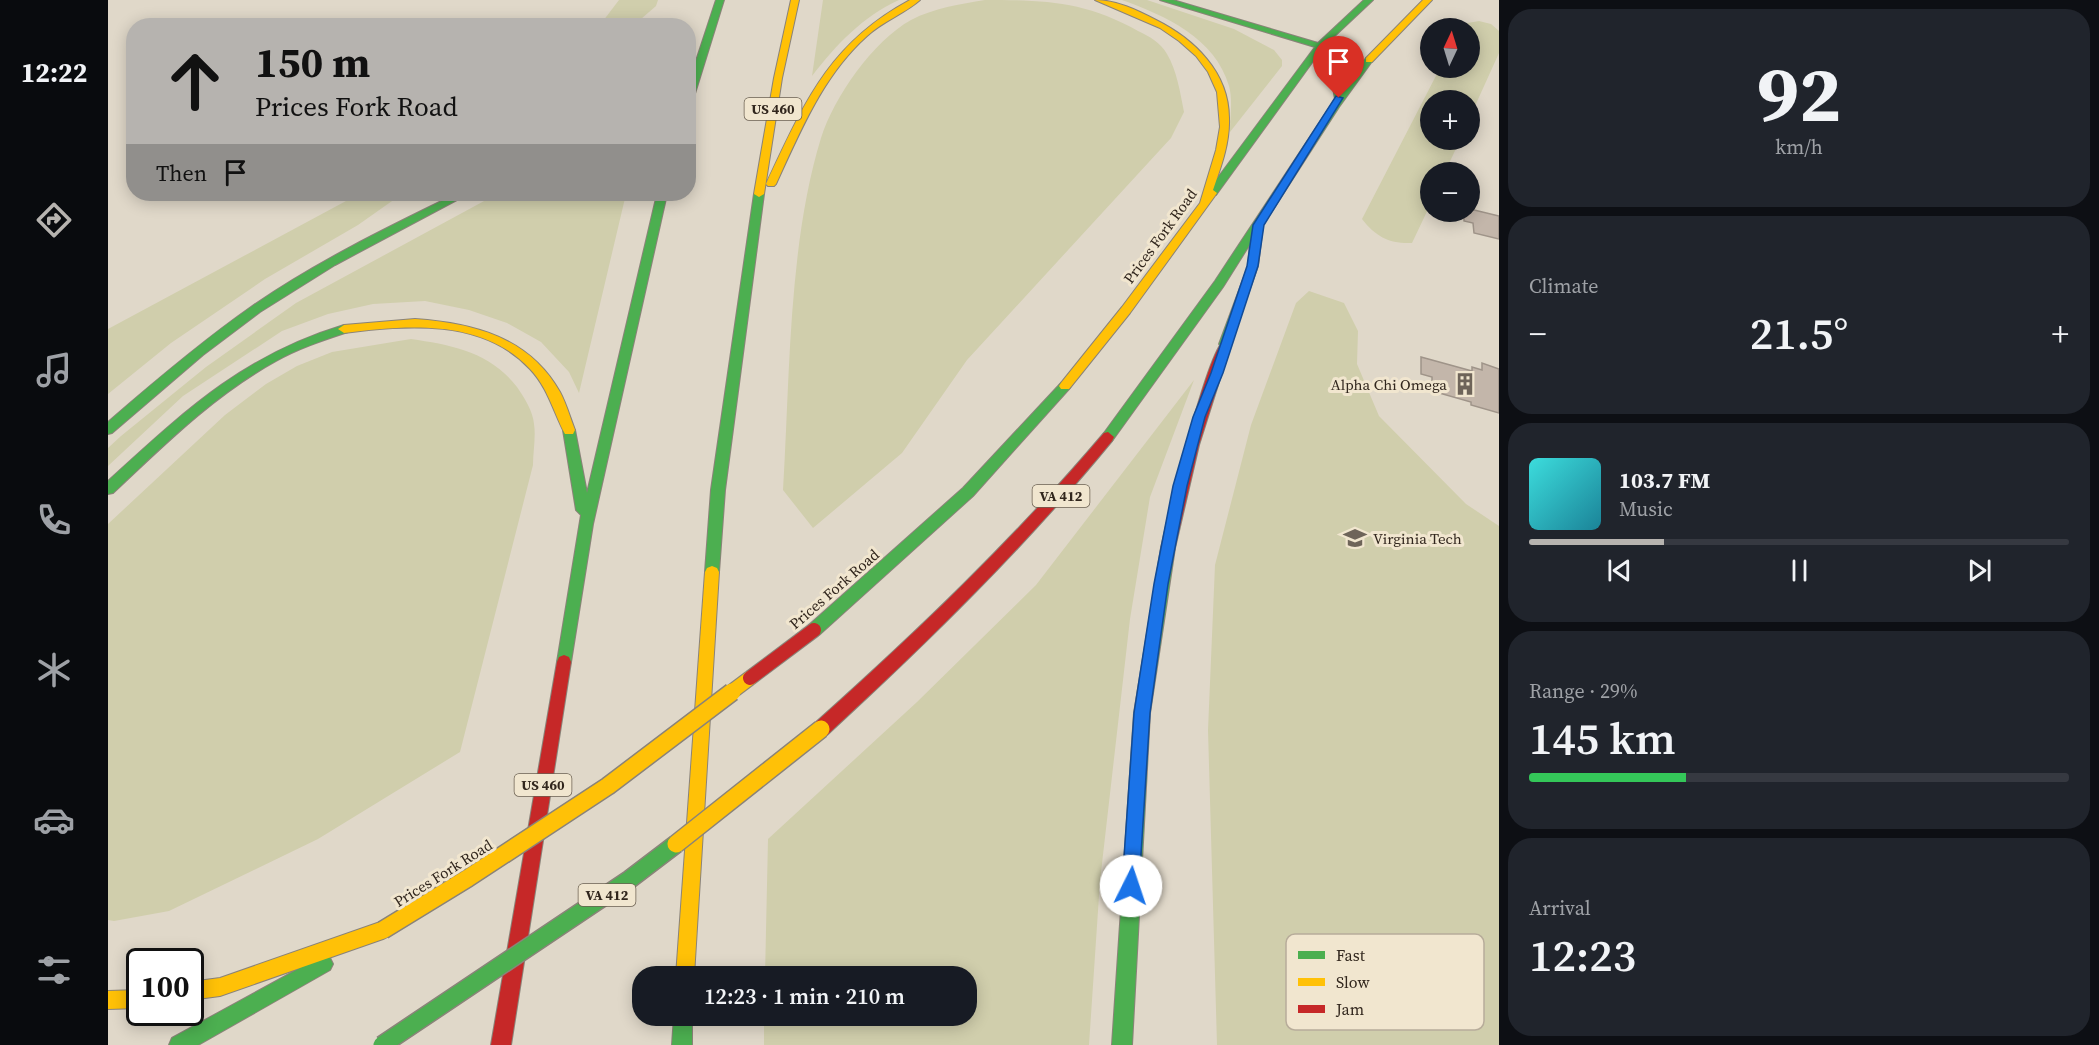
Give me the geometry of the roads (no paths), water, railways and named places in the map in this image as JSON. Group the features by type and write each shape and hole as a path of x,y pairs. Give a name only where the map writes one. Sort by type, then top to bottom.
{"main road":[{"path":"696,75 720,0"},
{"name":"US 460","path":"687,966 717,490 755,218 778,78 795,0"},
{"path":"755,218 808,106 843,54 881,18 916,0"},
{"path":"1099,0 1140,14 1170,30 1194,48 1210,68 1220,90 1225,113 1222,141 1204,205"},
{"path":"1164,0 1320,46 1334,71 1339,98"},
{"name":"Prices Fork Road","path":"179,1045 383,930 468,878 608,786 814,630 968,492 1050,404 1126,310 1320,46 1369,0"},
{"name":"VA 412","path":"382,1045 630,879 767,774 884,673 1015,546 1078,476 1148,385 1258,225 1339,98 1368,61 1428,0"},
{"path":"108,429 198,351 280,293 378,237 449,201"},
{"name":"US 460","path":"501,1045 586,524 660,201"},
{"path":"1122,1045 1142,713 1161,584 1180,486 1199,417 1217,373 1253,266 1258,225"},
{"path":"108,489 204,402 251,368 278,353 339,331 373,324 419,321 463,327 498,339 525,358 549,382 565,414 586,524"},
{"path":"204,989 220,987 383,930"},
{"path":"108,1000 126,999"},
{"path":"681,1045 682,1026"}],"place":[{"name":"Alpha Chi Omega","path":"1465,384"},
{"name":"Virginia Tech","path":"1355,538"}]}
